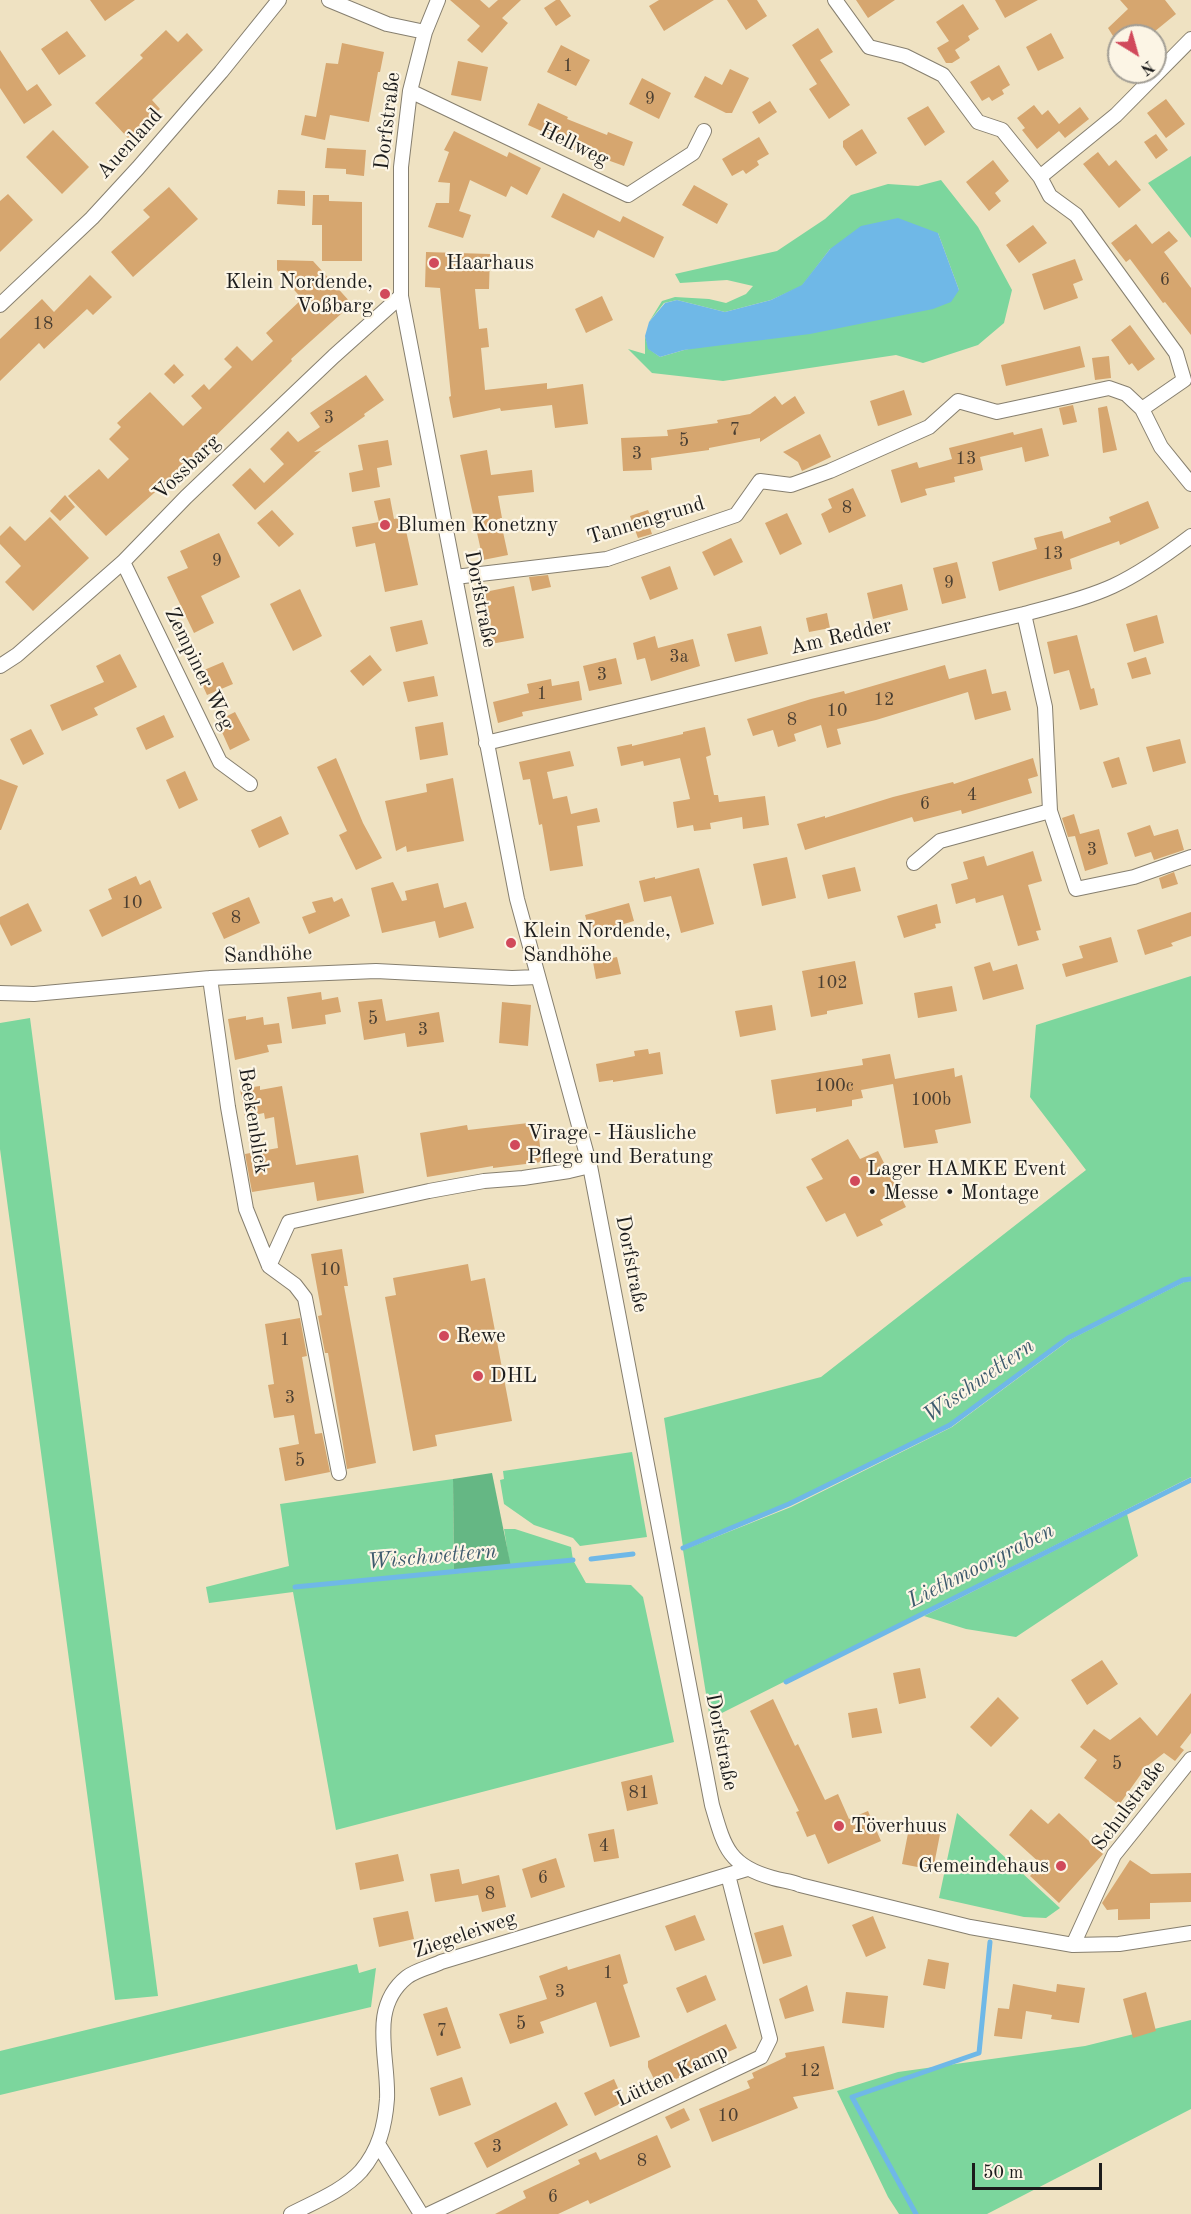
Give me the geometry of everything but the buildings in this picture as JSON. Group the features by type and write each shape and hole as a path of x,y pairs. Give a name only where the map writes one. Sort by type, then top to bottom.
{"street":[{"name":"Auenland","path":"0,305 92,218 138,168 221,72 279,0"},
{"path":"329,0 387,24 425,32"},
{"name":"Dorfstraße","path":"438,0 425,32 410,91 401,167 401,296 517,900 591,1166 712,1804 721,1836 730,1855 747,1869 775,1879 791,1881 970,1927 1073,1946 1119,1944 1191,1933"},
{"path":"835,0 869,47 905,56 943,75 978,122 1002,130 1040,177 1050,196 1076,214 1176,353 1184,380 1142,409 1161,447 1191,484"},
{"path":"1040,177 1116,115 1191,39"},
{"name":"Hellweg","path":"410,91 628,195 693,153 704,131"},
{"name":"Vossbarg","path":"0,666 17,655 123,562 194,490 334,356 401,296"},
{"name":"Tannengrund","path":"454,577 607,559 736,515 760,481 791,485 830,471 929,427 958,401 997,412 1109,388 1126,394 1142,409"},
{"name":"Am Redder","path":"486,743 1024,614 1112,587 1146,568 1191,536"},
{"name":"Zempiner Weg","path":"123,562 220,762 250,784"},
{"path":"1024,614 1045,706 1050,811 1076,889 1134,877 1191,857"},
{"path":"914,863 940,841 1050,811"},
{"name":"Sandhöhe","path":"0,993 34,994 210,978 376,971 512,978 538,977"},
{"name":"Beekenblick","path":"210,978 228,1107 246,1209 269,1266"},
{"path":"339,1473 305,1298 295,1285 269,1266 289,1222 429,1191 591,1166"},
{"name":"Schulstraße","path":"1073,1946 1114,1855 1191,1759"},
{"name":"Ziegeleiweg","path":"291,2214 332,2194 359,2173 374,2154 383,2130 387,2097 382,2026 385,2009 392,1994 408,1977 441,1962 747,1869"},
{"name":"Lütten Kamp","path":"429,2214 761,2057 770,2039 728,1875"},
{"path":"378,2144 421,2214"}],"green space":[{"path":"1191,156 1191,238 1148,183"},
{"path":"941,180 978,227 1012,290 1004,323 978,345 923,363 896,355 723,381 652,373 628,349 645,354 645,336 649,349 660,357 959,290 938,233 830,249 802,286 771,300 725,312 677,300 664,303 649,322 662,301 675,297 709,299 726,303 746,294 753,286 727,280 680,283 675,274 777,251 825,219 851,195 888,184 918,186"},
{"path":"1191,976 1191,1278 1184,1278 1068,1336 950,1424 790,1502 683,1547 664,1418 821,1377 1086,1170 1030,1097 1036,1025"},
{"path":"30,1018 158,1996 115,2000 0,1149 0,1023"},
{"path":"1191,1281 1191,1477 710,1719 683,1550 791,1507 952,1427 1071,1339 1184,1282"},
{"path":"632,1452 647,1537 580,1546 573,1538 534,1525 504,1504 500,1480 504,1479 503,1471"},
{"path":"492,1473 511,1567 454,1574 453,1479"},
{"path":"453,1479 454,1574 510,1567 504,1529 515,1529 571,1547 573,1560 586,1583 631,1585 643,1597 674,1742 336,1830 293,1592 209,1603 206,1587 289,1566 280,1504"},
{"path":"1127,1514 1138,1556 1016,1637 966,1629 924,1616"},
{"path":"957,1813 1060,1908 1046,1918 1024,1917 939,1898"},
{"path":"357,1964 359,1973 376,1968 371,2007 0,2095 0,2051"},
{"path":"1191,2020 1191,2109 987,2214 899,2214 888,2197 837,2091 898,2072 1085,2046"}],"water":[{"path":"898,218 938,233 959,290 951,302 933,309 810,334 684,350 660,357 648,349 645,336 649,322 665,303 677,300 725,312 771,300 802,285 830,249 861,226"}],"waterway":[{"name":"Wischwettern","path":"683,1548 789,1504 950,1425 1068,1338 1183,1280 1191,1279"},
{"name":"Liethmoorgraben","path":"786,1682 1191,1480"},
{"name":"Wischwettern","path":"591,1559 633,1554"},
{"name":"Wischwettern","path":"295,1587 573,1560"},
{"name":"Liethmoorgraben","path":"916,2214 852,2097 979,2053 990,1942"}],"place":[{"name":"Haarhaus","path":"434,263"},
{"name":"Klein Nordende, Voßbarg","path":"385,294"},
{"name":"Blumen Konetzny","path":"385,525"},
{"name":"Klein Nordende, Sandhöhe","path":"511,943"},
{"name":"Virage - Häusliche Pflege und Beratung","path":"515,1145"},
{"name":"Lager HAMKE Event • Messe • Montage","path":"855,1181"},
{"name":"Rewe","path":"444,1336"},
{"name":"DHL","path":"478,1376"},
{"name":"Töverhuus","path":"839,1826"},
{"name":"Gemeindehaus","path":"1061,1866"}]}
